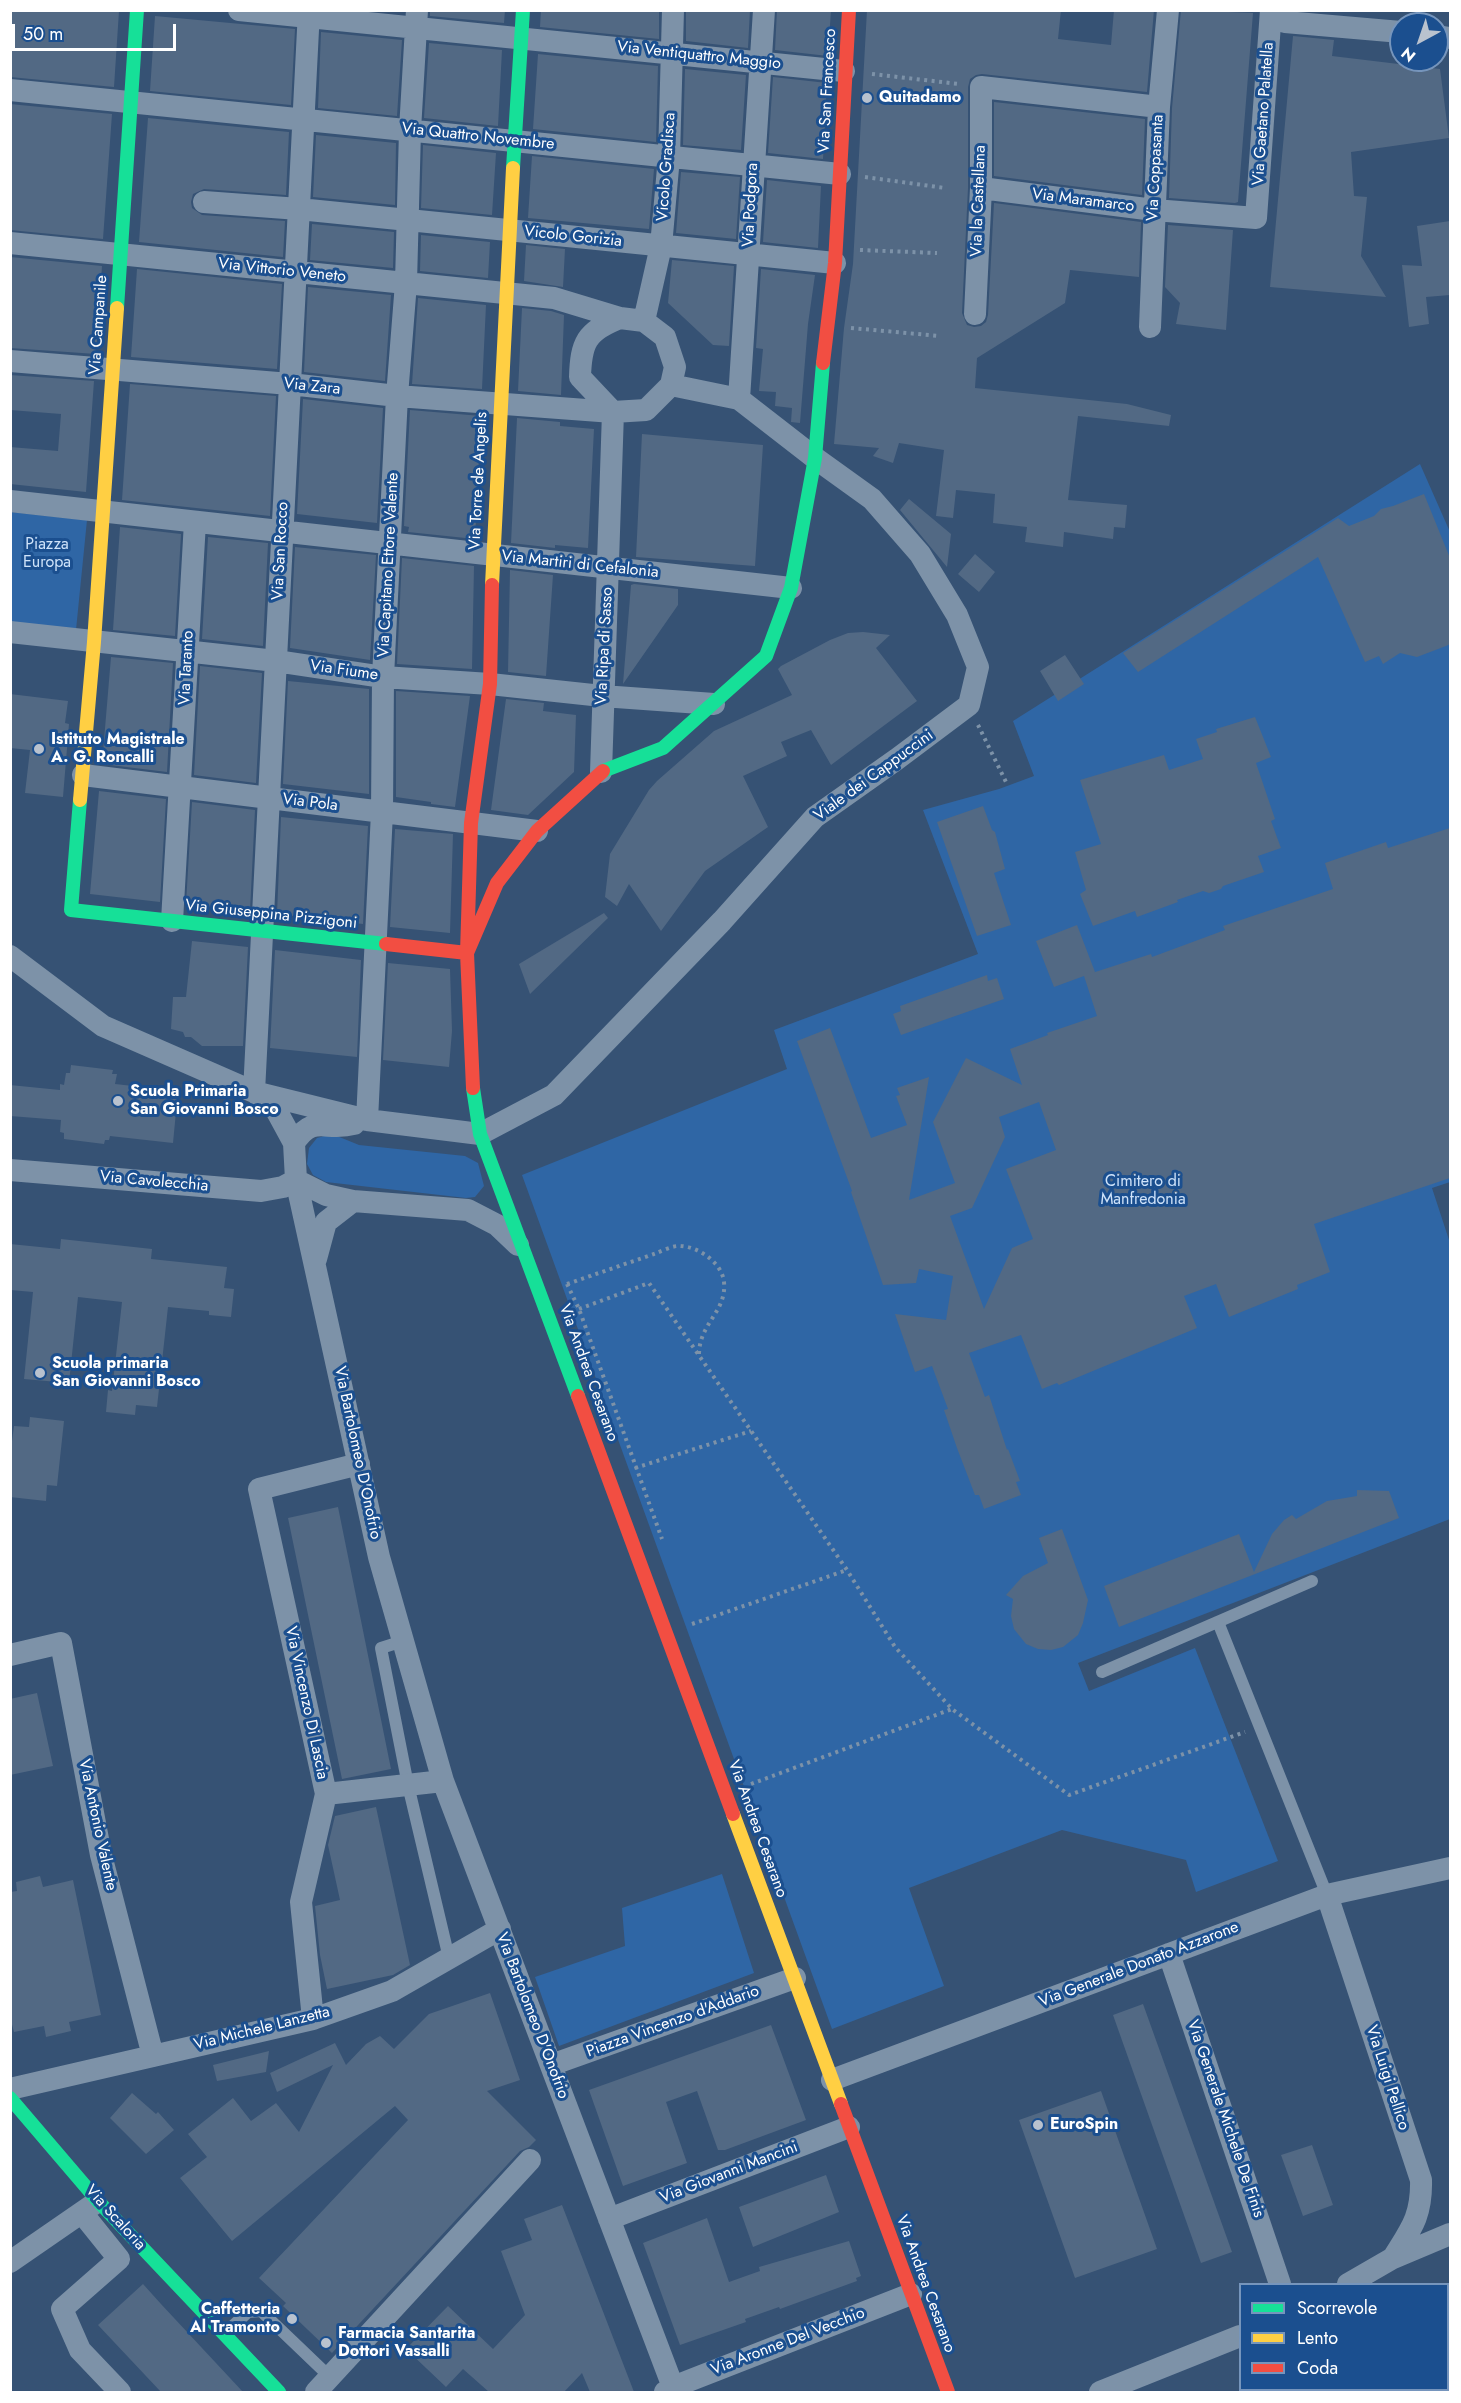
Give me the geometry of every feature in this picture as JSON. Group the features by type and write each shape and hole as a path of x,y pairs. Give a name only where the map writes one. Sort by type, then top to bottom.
{"street":[{"name":"Via Campanile","path":"71,910 94,642 137,10"},
{"name":"Via Ventiquattro Maggio","path":"240,10 416,19 521,38 844,70"},
{"name":"Via Torre de Angelis","path":"467,953 471,823 490,684 492,555 505,293 523,10"},
{"name":"Vicolo Gradisca","path":"644,321 661,246 669,157 673,10"},
{"name":"Via Podgora","path":"739,399 764,10"},
{"name":"Via San Francesco","path":"840,174 849,10"},
{"name":"Via Coppasanta","path":"1150,327 1159,107 1168,10"},
{"name":"Via Gaetano Palatella","path":"1256,218 1271,10"},
{"path":"1280,10 1285,22 1374,20 1389,27"},
{"name":"Via San Rocco","path":"254,1092 308,14"},
{"name":"Via Capitano Ettore Valente","path":"367,1120 382,812 383,677 397,396 406,283 416,19"},
{"path":"981,87 1159,107"},
{"name":"Via la Castellana","path":"975,314 981,188 981,87"},
{"name":"Via Quattro Novembre","path":"10,90 840,174"},
{"path":"814,458 826,326 835,263 840,174"},
{"name":"Via Maramarco","path":"981,188 1154,210 1256,218"},
{"name":"Vicolo Gorizia","path":"204,201 835,263"},
{"name":"Via Vittorio Veneto","path":"10,243 554,298 620,318"},
{"path":"620,318 644,321 665,337 675,367 671,385 646,410 613,412 580,378 581,349 599,326 620,318"},
{"name":"Via Zara","path":"10,361 290,384 397,396 613,412"},
{"path":"671,385 739,399 814,458 872,498 920,554 957,615 978,667 969,705"},
{"name":"Via Ripa di Sasso","path":"601,771 613,412"},
{"name":"Via Andrea Cesarano","path":"814,458 791,588 766,656 663,748 601,771 537,831 497,883 467,953 471,1072 480,1134 948,2392"},
{"name":"Via Martiri di Cefalonia","path":"10,501 791,588"},
{"name":"Via Taranto","path":"172,921 195,522"},
{"name":"Via Fiume","path":"10,632 276,661 383,677 714,704"},
{"name":"Viale dei Cappuccini","path":"480,1134 554,1095 722,921 815,817 969,705"},
{"name":"Via Pola","path":"83,775 537,831"},
{"name":"Via Giuseppina Pizzigoni","path":"71,910 467,953"},
{"path":"10,956 103,1026 254,1092 367,1120 480,1134"},
{"path":"254,1092 275,1108 294,1143 303,1129 311,1125 344,1126 367,1120"},
{"name":"Via Bartolomeo D'Onofrio","path":"294,1143 296,1180 379,1557 443,1781 609,2219 669,2390"},
{"name":"Via Cavolecchia","path":"10,1170 261,1191 282,1187 296,1180"},
{"path":"296,1180 326,1195 353,1201 468,1210 497,1224 526,1254"},
{"path":"468,1210 501,1188"},
{"name":"Via Bartolomeo D'Onofrio","path":"315,1263 326,1222 353,1201"},
{"name":"Via Vincenzo Di Lascia","path":"313,2019 302,1902 326,1794 259,1489 359,1464"},
{"name":"Via Antonio Valente","path":"10,1656 62,1643 101,1855 153,2056"},
{"path":"326,1794 443,1781"},
{"name":"Via Generale Donato Azzarone","path":"832,2080 1327,1895 1450,1868"},
{"name":"Via Luigi Pellico","path":"1327,1895 1421,2180 1422,2196 1417,2219 1393,2258"},
{"name":"Via Michele Lanzetta","path":"10,2089 313,2019 392,1991 500,1929"},
{"name":"Via Generale Michele De Finis","path":"1169,1954 1280,2283"},
{"name":"Piazza Vincenzo d'Addario","path":"551,2065 795,1978"},
{"name":"Via Scaloria","path":"10,2098 90,2207 224,2334 279,2392"},
{"name":"Via Giovanni Mancini","path":"609,2219 849,2127"},
{"path":"324,2385 530,2160"},
{"path":"10,2262 90,2207 119,2259 62,2309 80,2350 120,2392"},
{"path":"1350,2283 1393,2258 1450,2234"},
{"name":"Via Aronne Del Vecchio","path":"669,2390 911,2294"},
{"path":"1100,2392 1239,2336"}],"lane":[{"path":"1102,1672 1312,1581"},
{"path":"1218,1622 1327,1895"},
{"path":"403,1641 381,1648 408,1785 449,1958"},
{"path":"224,2334 248,2312 261,2311 324,2385"}],"path":[{"path":"844,70 981,87"},
{"path":"840,174 945,188"},
{"path":"835,263 850,250 937,253"},
{"path":"826,326 940,336"},
{"path":"969,705 1007,784"},
{"path":"541,1294 679,1245 701,1252 714,1262 724,1281 720,1308 707,1324 699,1345 699,1357"},
{"path":"579,1308 649,1283 847,1570 895,1647 952,1709 1069,1795 1259,1727"},
{"path":"635,1468 751,1431"},
{"path":"692,1624 847,1570"},
{"path":"751,1785 952,1709"}],"green space":[{"name":"Cimitero di Manfredonia","path":"1420,464 1450,532 1450,1182 1432,1188 1450,1243 1450,1519 1078,1663 1089,1691 1195,1648 1278,1861 1196,1892 1186,1860 1062,1830 909,1888 944,1986 832,2029 522,1175 787,1069 774,1030 978,954 923,810 999,789 1034,776 1013,721"},
{"name":"Piazza Europa","path":"11,512 87,520 76,630 11,623"},
{"path":"332,1134 359,1145 465,1156 478,1163 484,1186 475,1197 466,1198 326,1182 313,1175 307,1164 309,1148 317,1138"},
{"path":"722,1874 754,1973 559,2046 535,1977 625,1946 622,1908"}],"building":[{"path":"10,10 119,11 114,87 10,77"},
{"path":"430,10 505,10 504,23 430,16"},
{"path":"541,10 659,10 659,39 540,27"},
{"path":"686,10 750,10 748,48 686,41"},
{"path":"777,10 831,10 828,56 775,50"},
{"path":"867,10 1061,10 1058,39 1111,45 1114,10 1154,10 1147,92 982,74 970,79 968,87 968,188 962,313 967,325 981,326 986,322 988,315 994,203 1141,222 1139,277 1070,270 1065,303 977,358 975,388 1127,404 1171,415 1169,426 1078,416 1068,500 1127,505 1125,528 1114,527 1113,539 1064,532 1063,547 1025,542 1027,527 993,523 995,494 956,490 953,518 936,516 944,450 899,443 893,463 873,456 879,448 834,444 844,328 853,264"},
{"path":"1181,10 1253,13 1238,202 1235,203 1169,198 1172,108"},
{"path":"155,16 295,29 291,105 150,91"},
{"path":"321,32 402,40 397,116 318,108"},
{"path":"1293,36 1334,40 1332,56 1389,63 1389,72 1440,72 1449,138 1351,152 1354,196 1367,197 1361,256 1386,297 1270,287"},
{"path":"429,43 502,50 498,126 424,118"},
{"path":"538,54 658,66 656,142 533,129"},
{"path":"685,69 746,75 741,150 683,145"},
{"path":"773,77 827,83 823,159 768,153"},
{"path":"994,102 1145,119 1142,195 994,176"},
{"path":"10,104 112,114 103,239 10,230"},
{"path":"148,118 289,132 286,195 204,189 193,194 191,202 192,208 202,215 285,221 283,257 139,242"},
{"path":"316,135 396,143 395,205 313,197"},
{"path":"423,145 496,153 492,215 421,208"},
{"path":"532,156 654,169 649,229 528,218"},
{"path":"681,172 740,177 736,239 676,233"},
{"path":"767,180 821,186 818,248 763,242"},
{"path":"1450,221 1450,295 1426,297 1429,324 1409,327 1402,265 1422,266 1417,226"},
{"path":"312,224 394,232 393,268 310,260"},
{"path":"1168,225 1233,230 1226,330 1176,324 1180,303 1165,287"},
{"path":"421,235 490,242 488,278 420,271"},
{"path":"526,245 565,249 563,287 524,281"},
{"path":"10,257 102,266 96,354 10,348"},
{"path":"672,260 734,266 729,346 713,345 668,303"},
{"path":"137,269 282,284 277,369 131,357"},
{"path":"761,269 815,275 808,324 800,423 791,422 792,408 775,406 776,392 759,391 763,349 756,348"},
{"path":"308,287 391,295 385,381 304,372"},
{"path":"418,298 486,305 482,389 412,384"},
{"path":"522,308 551,311 564,315 561,395 518,391"},
{"path":"10,375 94,381 86,492 10,484 10,447 58,451 61,414 10,410"},
{"path":"130,384 276,396 270,516 122,500"},
{"path":"303,399 383,408 377,523 297,514"},
{"path":"410,410 481,416 475,539 408,532 409,527 404,526"},
{"path":"517,418 560,422 560,426 594,429 588,548 555,545 555,548 511,543"},
{"path":"642,434 763,445 755,566 636,557"},
{"path":"1424,494 1450,558 1450,644 1417,657 1400,653 1383,664 1379,656 1365,662 1318,557 1138,672 1123,653 1338,518 1349,526 1374,516 1381,509"},
{"path":"909,499 951,534 947,567 900,510"},
{"path":"120,527 181,534 175,636 113,630"},
{"path":"208,537 268,543 263,646 202,639"},
{"path":"295,547 376,555 370,660 290,648"},
{"path":"975,554 995,572 979,592 958,574"},
{"path":"402,558 474,566 472,669 397,664"},
{"path":"510,570 553,575 546,676 508,672"},
{"path":"631,585 678,589 678,605 623,684"},
{"path":"848,633 890,635 876,648 917,701 831,765 811,730 781,742 787,756 743,776 768,827 705,871 661,931 629,884 617,906 605,897 610,854 649,790 657,781 714,731 792,695 778,669 781,666 830,640"},
{"path":"1065,655 1084,684 1058,701 1040,671"},
{"path":"111,657 173,663 167,772 102,764"},
{"path":"200,666 262,673 256,783 194,775"},
{"path":"288,681 369,689 369,794 283,784"},
{"path":"396,691 470,696 455,807 396,797"},
{"path":"10,694 68,701 65,723 69,724 63,797 25,793 30,750 10,748"},
{"path":"506,699 544,703 543,711 576,715 574,772 528,815 491,810"},
{"path":"1255,717 1271,757 1256,763 1275,819 1271,821 1281,848 1258,856 1264,872 1209,893 1203,891 1177,900 1178,902 1137,917 1135,911 1093,926 1080,894 1086,890 1075,852 1101,844 1080,780 1164,755 1169,770 1203,759 1196,739 1217,732 1216,729"},
{"path":"99,791 166,799 160,902 90,894"},
{"path":"192,802 255,810 250,911 186,904"},
{"path":"983,806 992,830 995,832 1005,869 994,873 1011,925 977,936 937,822"},
{"path":"281,817 368,826 363,924 277,914"},
{"path":"1450,828 1450,1178 1314,1224 1330,1272 1297,1285 1298,1289 1229,1317 1216,1284 1184,1296 1197,1328 1059,1385 1057,1383 1042,1389 1021,1335 969,1353 985,1397 989,1395 1020,1481 1016,1482 1021,1495 984,1509 979,1495 975,1495 957,1448 944,1410 948,1409 932,1366 915,1372 895,1314 946,1320 953,1276 919,1269 916,1283 883,1285 852,1191 797,1041 830,1028 871,1138 907,1125 896,1096 900,1095 897,1088 929,1077 909,1200 955,1183 933,1122 966,1058 1022,1085 1010,1049 1048,1035 1047,1033 1097,1016 1084,976 1054,987 1036,941 1077,925 1095,972 1092,973 1151,954 1152,957 1225,930 1223,926 1333,889 1325,863 1386,842 1388,848","holes":["1039,1102 1056,1150 1006,1169 1033,1239 1012,1248 984,1309 950,1216 972,1208 1005,1137 999,1117"]},
{"path":"395,829 453,834 450,933 390,927"},
{"path":"604,913 608,918 530,994 519,964"},
{"path":"192,941 248,947 243,1046 202,1046 191,1037 185,1037 183,1032 171,1029 173,997 186,997"},
{"path":"275,950 361,960 357,1057 270,1048"},
{"path":"388,963 450,969 452,1031 449,1067 383,1060"},
{"path":"987,975 988,981 997,978 1004,999 901,1035 893,1014 901,1011 900,1006"},
{"name":"Scuola Primaria San Giovanni Bosco","path":"71,1065 113,1070 112,1074 117,1074 115,1084 178,1091 173,1143 110,1136 104,1144 64,1139 64,1133 60,1132 61,1120 10,1116 10,1085 60,1090 60,1084 64,1085 66,1073 70,1073"},
{"name":"Scuola primaria San Giovanni Bosco","path":"61,1239 152,1249 151,1259 227,1267 224,1288 234,1289 231,1317 209,1315 209,1311 168,1307 157,1407 136,1405 135,1415 106,1412 108,1390 112,1391 122,1302 78,1297 69,1383 24,1379 33,1292 10,1290 10,1244 60,1249"},
{"path":"30,1417 64,1421 57,1486 47,1485 46,1501 10,1497 10,1456 14,1426 29,1427"},
{"path":"1357,1490 1389,1491 1399,1518 1119,1627 1104,1586 1239,1534 1254,1572 1272,1534 1284,1520 1292,1515 1296,1519 1327,1501 1357,1496"},
{"path":"338,1507 391,1769 342,1779 288,1518"},
{"path":"1062,1529 1088,1600 1078,1635 1063,1647 1051,1650 1038,1649 1026,1644 1014,1629 1011,1616 1013,1599 1006,1595 1023,1576 1048,1563 1039,1538"},
{"path":"37,1693 53,1766 10,1775 10,1699"},
{"path":"376,1807 410,1965 393,1975 327,1989 320,1955 315,1906 340,1900 328,1845 335,1816"},
{"path":"40,1876 43,1887 73,1880 101,2015 69,2022 71,2031 46,2037 44,2026 14,2032 10,2017 10,1892 17,1891 16,1882"},
{"path":"490,1993 520,2080 487,2091 536,2140 529,2147 520,2151 332,2353 283,2306 286,2303 259,2278 408,2120 395,2106 232,2241 180,2178 207,2157 188,2134 233,2098 251,2121 276,2103 299,2132 333,2065 277,2092 270,2073 335,2043 346,2065 366,2044 380,2036 394,2049 429,2014"},
{"path":"1143,2004 1232,2252 1201,2263 1113,2015"},
{"path":"771,2025 806,2120 725,2150 718,2150 697,2091 666,2102 687,2163 623,2186 589,2090"},
{"path":"269,2051 266,2072 217,2081 213,2065"},
{"path":"1101,2091 1157,2249 1075,2278 1019,2120"},
{"path":"132,2093 156,2114 158,2112 174,2130 146,2154 110,2118"},
{"path":"1312,2145 1333,2205 1303,2216 1281,2155"},
{"path":"826,2175 839,2212 753,2247 739,2207"},
{"path":"562,2205 634,2392 590,2392 582,2373 564,2392 489,2392 463,2369 446,2387 406,2349 448,2306 493,2349 525,2315 501,2251 532,2240 524,2219"},
{"path":"707,2218 729,2282 760,2271 759,2267 849,2241 861,2276 856,2278 857,2281 745,2319 746,2322 680,2345 643,2243"},
{"path":"143,2284 243,2392 161,2392 98,2325"}],"traffic: fast":[{"path":"117,308 137,10"},
{"path":"513,168 523,10"},
{"path":"603,771 663,748 766,656 791,588 815,458 823,363"},
{"path":"80,800 71,910 386,944"},
{"path":"473,1088 480,1134 578,1396"},
{"path":"10,2098 98,2201 279,2392"}],"traffic: slow":[{"path":"492,585 513,168"},
{"path":"80,800 94,642 117,308"},
{"path":"733,1814 841,2104"}],"traffic: jam":[{"path":"823,363 835,263 849,10"},
{"path":"386,944 467,953 471,823 490,684 492,585"},
{"path":"473,1088 467,953 497,883 537,831 603,771"},
{"path":"578,1396 733,1814"},
{"path":"841,2104 948,2392"}],"place":[{"name":"Quitadamo","path":"867,98"},
{"name":"Istituto Magistrale A. G. Roncalli","path":"39,749"},
{"name":"Scuola Primaria San Giovanni Bosco","path":"118,1101"},
{"name":"Scuola primaria San Giovanni Bosco","path":"40,1373"},
{"name":"EuroSpin","path":"1038,2125"},
{"name":"Caffetteria Al Tramonto","path":"292,2319"},
{"name":"Farmacia Santarita Dottori Vassalli","path":"326,2343"}]}
